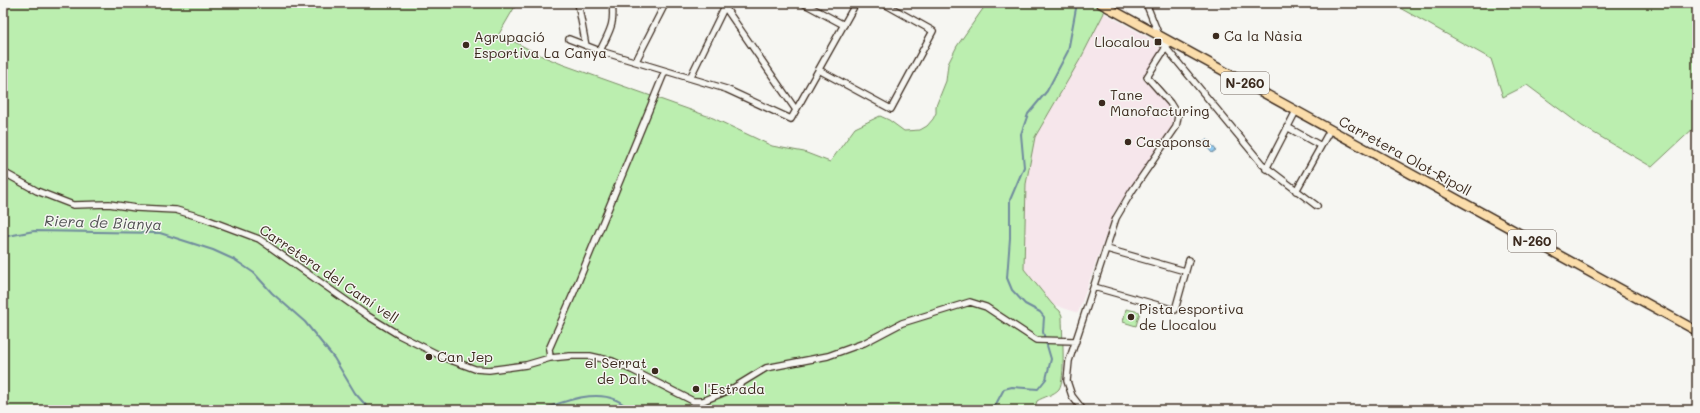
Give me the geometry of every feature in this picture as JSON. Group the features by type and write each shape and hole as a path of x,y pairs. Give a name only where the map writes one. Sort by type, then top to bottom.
{"main road":[{"name":"Carretera Olot-Ripoll","path":"1101,4 1159,35 1168,45 1296,111 1697,331"}],"street":[{"path":"578,3 586,46"},
{"path":"600,51 613,24 614,18 612,3"},
{"path":"636,62 665,3"},
{"path":"803,3 812,5 844,26"},
{"path":"569,40 664,71 726,89 790,119 856,3"},
{"path":"819,70 891,109 933,31 883,3"},
{"path":"1146,3 1159,35"},
{"path":"725,4 796,110"},
{"path":"690,78 725,4"},
{"path":"1083,410 1072,396 1067,381 1070,361 1116,218 1132,191 1176,127 1178,116 1170,103 1147,77 1168,45 1266,169 1317,206"},
{"path":"550,358 549,349 574,292 664,71"},
{"path":"1266,169 1296,111"},
{"path":"1287,127 1321,146"},
{"path":"1296,191 1330,130"},
{"name":"Carretera del Camí vell","path":"3,172 37,190 73,205 109,204 136,208 176,210 203,218 259,239 368,316 399,335 445,358 475,369 489,370 526,365 550,358 590,356 612,361 661,383 693,401 703,401 730,390 766,368 828,356 864,343 902,324 970,302 986,307 1036,340 1076,341"},
{"path":"1107,249 1185,271"},
{"path":"1094,287 1175,310 1189,260"}],"shaded area":[{"path":"1104,13 1160,44 1161,50 1142,78 1170,108 1173,116 1172,126 1114,212 1078,313 1052,304 1024,269 1026,184 1035,137 1082,56"}],"green space":[{"path":"3,3 517,3 499,34 542,56 713,118 772,146 804,152 830,162 855,128 880,116 889,120 904,131 920,130 927,126 936,113 936,106 946,81 948,64 957,46 987,3 1101,3 1104,13 1082,56 1035,137 1026,184 1024,269 1052,304 1060,311 1062,316 1063,365 1061,384 1057,391 1037,401 1034,410 3,410"},
{"path":"1391,3 1697,3 1697,125 1652,167 1582,126 1527,85 1503,97 1491,59"},
{"name":"Pista esportiva de Llocalou","path":"1126,309 1140,312 1136,326 1123,322"}],"water":[{"path":"1207,139 1216,150 1212,153 1203,142"}],"waterway":[{"path":"990,410 996,404 1004,389 1012,387 1038,389 1046,379 1051,359 1043,332 1044,317 1040,312 1025,304 1012,290 1007,278 1010,238 1010,200 1024,167 1021,134 1028,114 1047,91 1068,51 1077,3"},
{"name":"Riera de Bianya","path":"3,237 34,231 160,233 213,250 235,260 254,273 272,293 305,322 334,358 355,393 370,410"},
{"name":"Riera de Bianya","path":"543,410 556,404 589,396 611,398 621,402 629,410"}],"place":[{"name":"Ca la Nàsia","path":"1216,36"},
{"name":"Llocalou","path":"1158,42"},
{"name":"Agrupació Esportiva La Canya","path":"466,45"},
{"name":"Tane Manofacturing","path":"1102,103"},
{"name":"Casaponsa","path":"1128,142"},
{"name":"Pista esportiva de Llocalou","path":"1131,317"},
{"name":"Can Jep","path":"429,357"},
{"name":"el Serrat de Dalt","path":"655,371"},
{"name":"l'Estrada","path":"696,389"}]}
